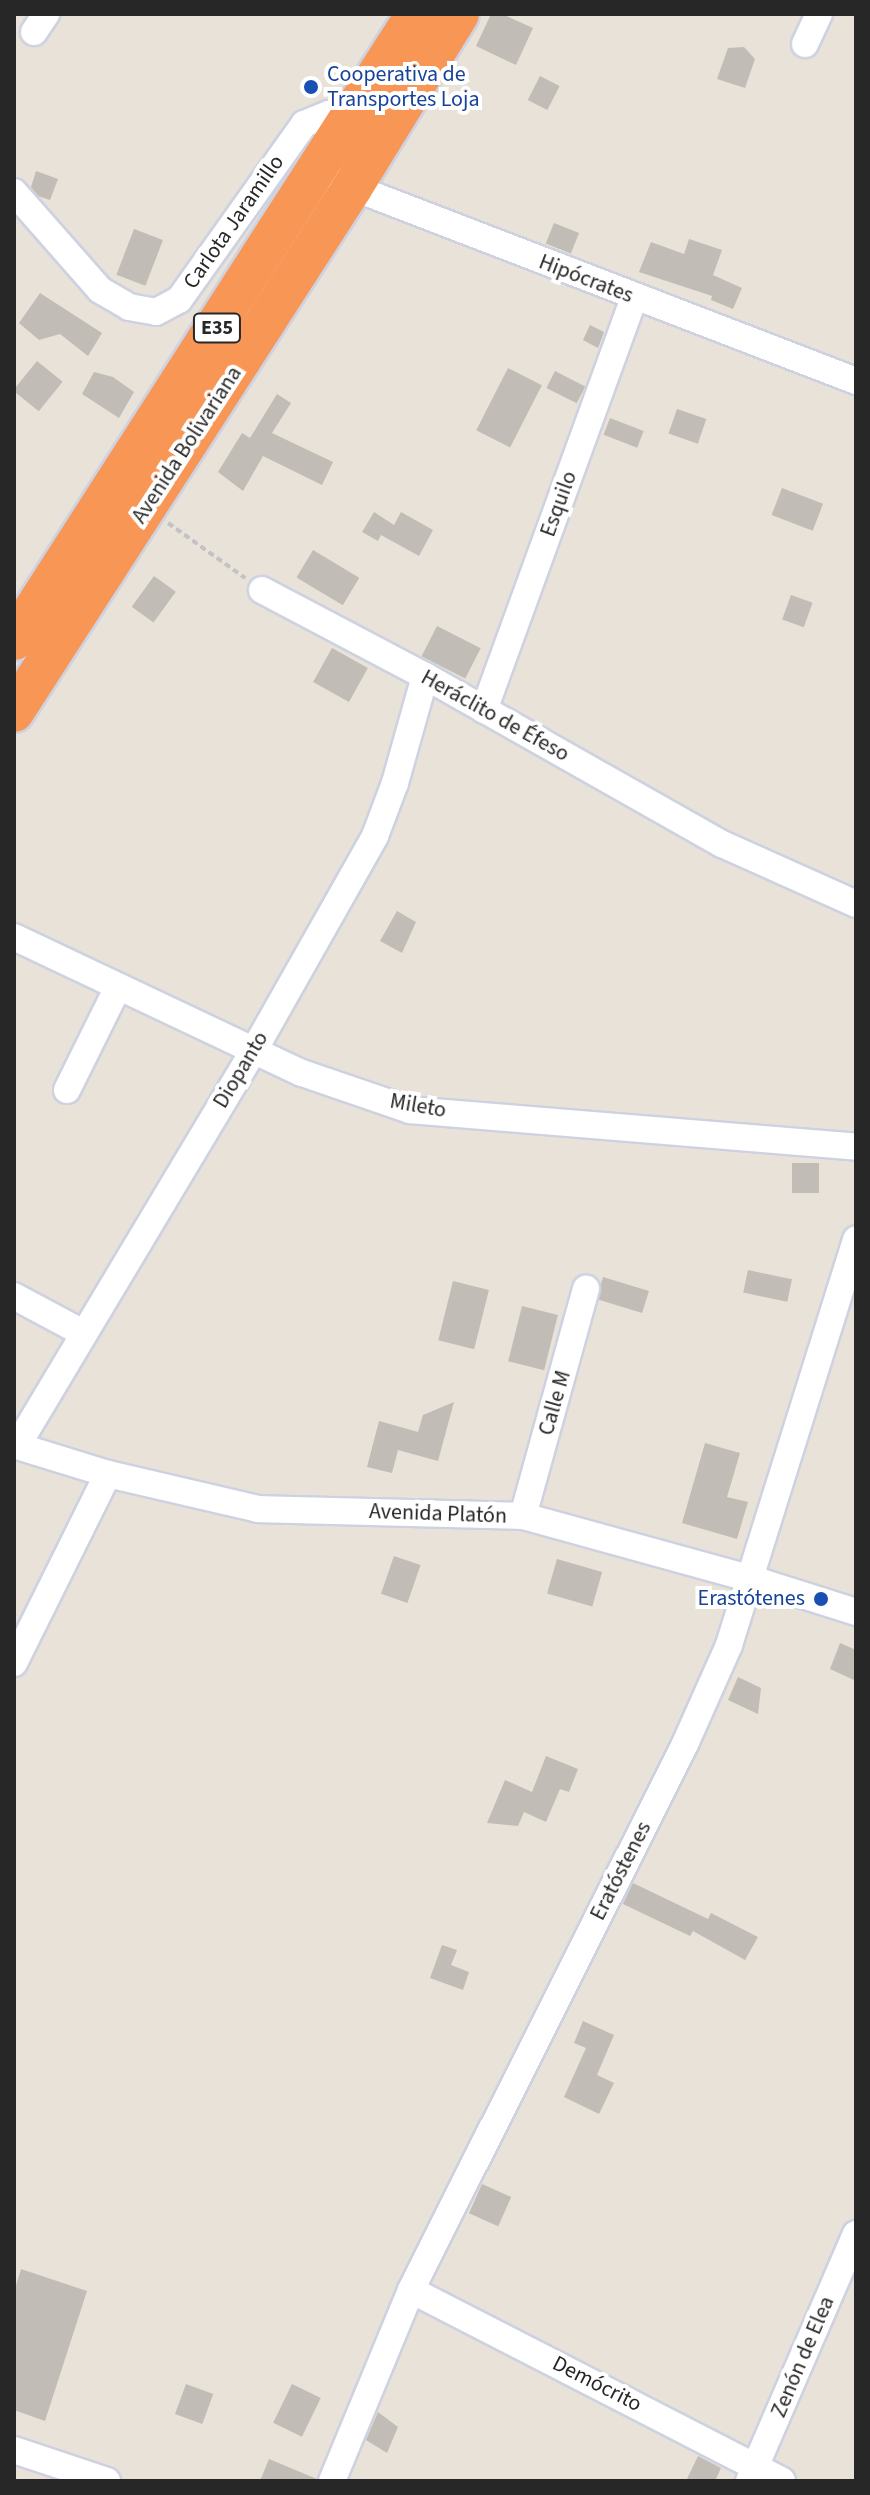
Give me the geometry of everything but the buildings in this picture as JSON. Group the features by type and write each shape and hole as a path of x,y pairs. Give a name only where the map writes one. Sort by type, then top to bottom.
{"highway":[{"name":"Avenida Bolivariana","path":"14,712 147,508 335,180 348,123 416,14"},
{"name":"Avenida Bolivariana","path":"14,640 335,180 459,14"}],"street":[{"path":"805,44 819,14"},
{"name":"Carlota Jaramillo","path":"14,192 100,290 129,307 156,312 179,300 304,124 329,114 348,123"},
{"name":"Hipócrates","path":"335,180 856,381"},
{"name":"Esquilo","path":"484,710 634,297"},
{"name":"Heráclito de Éfeso","path":"262,590 425,676 722,844 856,904"},
{"name":"Diopanto","path":"16,1445 253,1052 375,836 395,783 425,676"},
{"name":"Mileto","path":"14,937 253,1052 302,1073 410,1110 856,1147"},
{"path":"67,1090 118,987"},
{"name":"Eratóstenes","path":"332,2481 411,2290 685,1744 729,1645 856,1239"},
{"name":"Calle M","path":"523,1516 586,1289"},
{"path":"14,1296 83,1333"},
{"name":"Avenida Platón","path":"16,1445 108,1474 258,1509 523,1516 752,1579 856,1612"},
{"path":"14,1663 108,1474"},
{"name":"Zenón de Elea","path":"753,2473 856,2234"},
{"name":"Demócrito","path":"411,2290 753,2473 782,2481"},
{"path":"14,2450 107,2481"}],"path":[{"path":"147,508 262,590"}],"place":[{"name":"Cooperativa de Transportes Loja","path":"311,87"},
{"name":"Erastótenes","path":"821,1599"}]}
